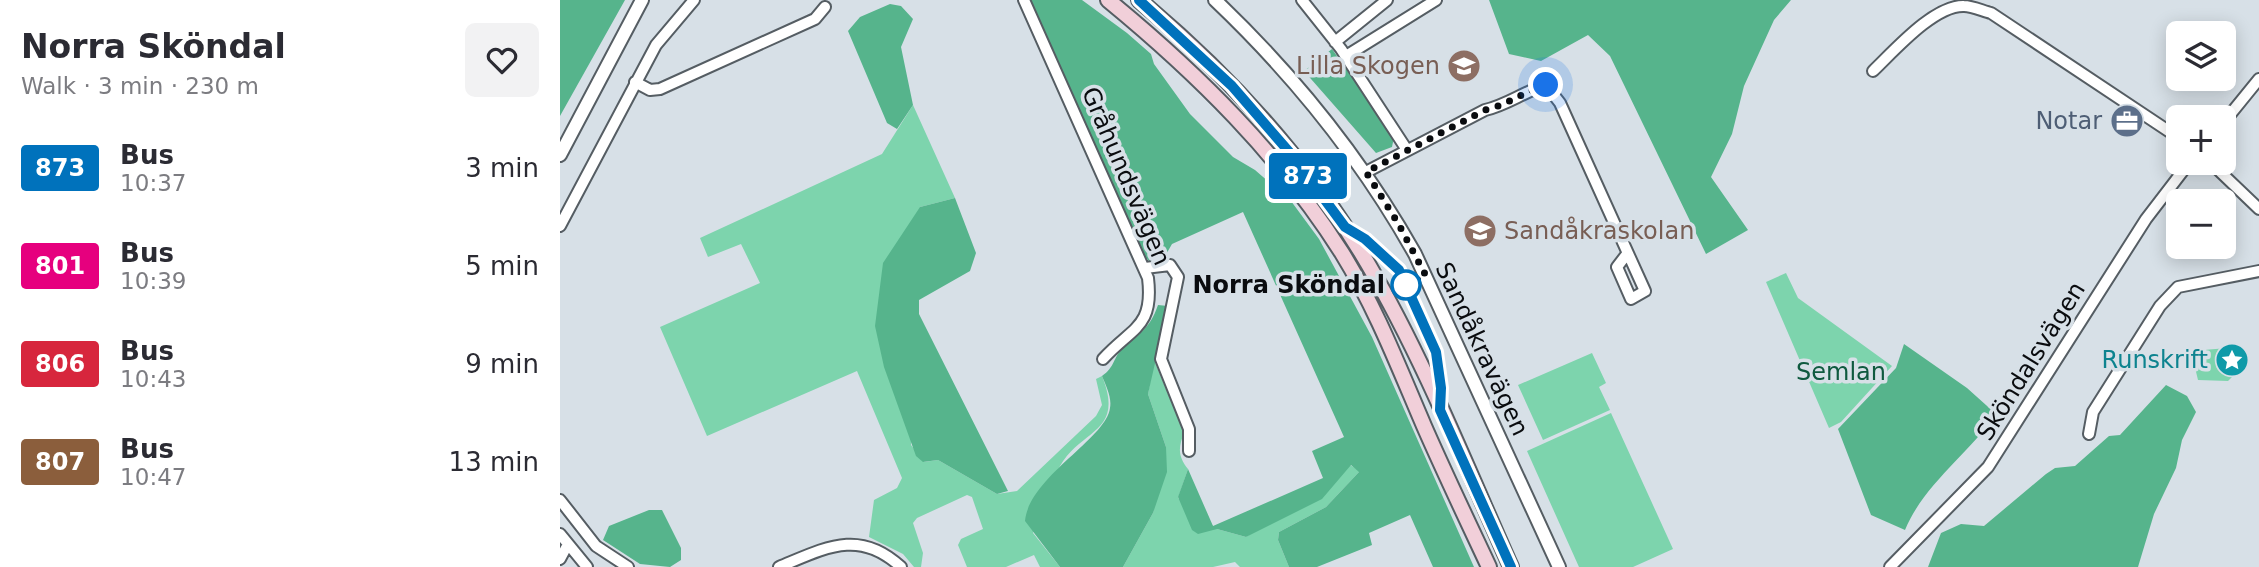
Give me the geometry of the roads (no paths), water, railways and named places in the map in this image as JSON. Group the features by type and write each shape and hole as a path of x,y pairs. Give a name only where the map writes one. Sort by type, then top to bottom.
{"main road":[{"path":"1108,0 1171,53 1228,109 1281,170 1328,232 1376,317 1489,567"},
{"path":"1139,0 1232,86 1291,154 1345,227 1395,313 1511,567"}],"street":[{"path":"560,155 642,0"},
{"path":"560,226 656,45 694,0"},
{"name":"Gråhundsvägen","path":"1024,0 1145,268 1150,295 1148,312 1142,324 1103,359"},
{"name":"Sandåkravägen","path":"1215,0 1283,67 1366,172 1415,254 1559,567"},
{"path":"1301,0 1346,56 1407,150"},
{"path":"1335,42 1387,0"},
{"path":"1346,56 1436,0"},
{"path":"1873,71 1920,27 1937,15 1962,6 1991,13 2166,129"},
{"path":"635,82 650,90 660,89 815,19 825,7"},
{"path":"2236,107 2259,79"},
{"path":"1366,172 1485,110 1506,106 1513,98 1546,85 1559,103 1627,254"},
{"name":"Sköndalsvägen","path":"1890,567 1988,467 2146,219 2180,175"},
{"path":"2224,175 2259,209"},
{"path":"1145,268 1170,265 1178,277 1161,359 1164,374 1189,429 1189,451"},
{"path":"2089,434 2093,412 2160,306 2178,287 2259,271"},
{"path":"560,500 596,546 628,567"},
{"path":"560,534 587,567"},
{"path":"779,567 839,544 878,550 901,567"},
{"path":"560,559 567,545"}],"place":[{"name":"Lilla Skogen","path":"1464,66"},
{"name":"Notar","path":"2127,121"},
{"name":"Sandåkraskolan","path":"1480,231"},
{"name":"Norra Sköndal","path":"1406,285"},
{"name":"Runskrift","path":"2232,360"}],"park label":[{"name":"Semlan","path":"1841,372"}]}
